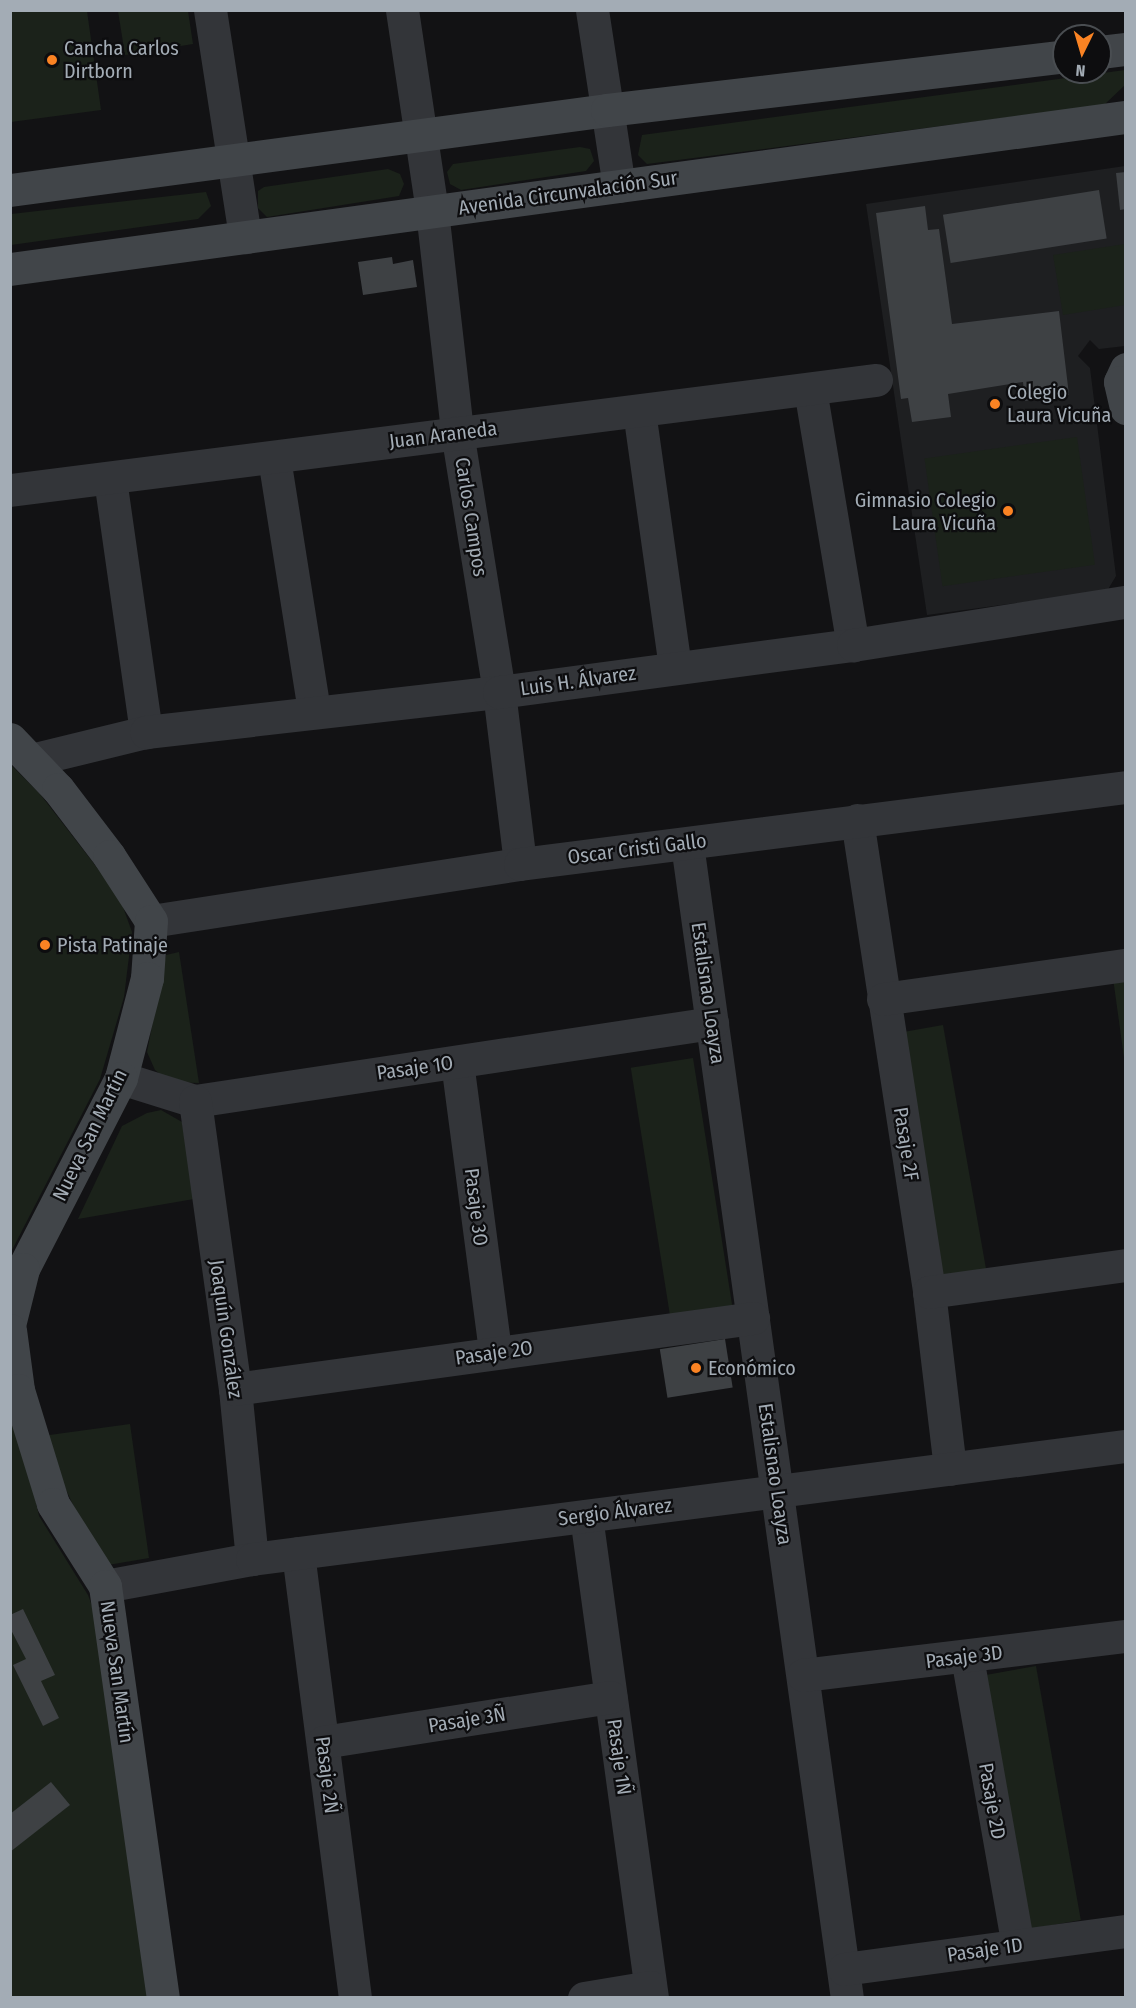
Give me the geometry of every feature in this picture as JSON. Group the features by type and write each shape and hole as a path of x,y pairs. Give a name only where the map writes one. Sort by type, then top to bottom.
{"main road":[{"path":"10,190 607,110 1052,57"},
{"name":"Avenida Circunvalación Sur","path":"10,269 1125,117"},
{"path":"1125,369 1120,382 1125,408"},
{"path":"21,749 109,856 151,921"},
{"name":"Nueva San Martín","path":"10,1321 23,1269 121,1078 147,978 151,921"},
{"name":"Nueva San Martín","path":"10,1330 18,1390 53,1504 105,1586 163,1998"}],"street":[{"path":"210,10 245,237"},
{"name":"Carlos Campos","path":"402,10 432,211 457,432 499,692 520,864"},
{"path":"592,10 619,186"},
{"name":"Juan Araneda","path":"10,490 876,380"},
{"path":"810,389 853,645"},
{"path":"639,411 675,667"},
{"path":"274,458 314,711"},
{"path":"110,479 146,732"},
{"name":"Luis H. Álvarez","path":"21,749 314,711 499,692 853,645 1125,602"},
{"name":"Oscar Cristi Gallo","path":"151,921 520,864 1125,787"},
{"name":"Pasaje 2F","path":"857,820 929,1292 950,1469"},
{"name":"Estalisnao Loayza","path":"687,844 846,1984"},
{"path":"883,999 1125,965"},
{"name":"Pasaje 1O","path":"121,1078 195,1101 712,1023"},
{"name":"Pasaje 3O","path":"457,1062 495,1352"},
{"name":"Joaquín González","path":"195,1101 235,1389 252,1559"},
{"path":"929,1292 1125,1265"},
{"name":"Pasaje 2O","path":"235,1389 753,1318"},
{"name":"Sergio Álvarez","path":"105,1586 252,1559 1125,1446"},
{"name":"Pasaje 1Ñ","path":"586,1516 651,1992"},
{"name":"Pasaje 2Ñ","path":"298,1553 355,1998"},
{"name":"Pasaje 3D","path":"803,1675 967,1657 1125,1636"},
{"name":"Pasaje 2D","path":"967,1657 1018,1946"},
{"name":"Pasaje 3Ñ","path":"323,1742 611,1697"},
{"name":"Pasaje 1D","path":"846,1984 1018,1946 1125,1931"},
{"path":"584,1998 651,1992"}],"shaded area":[{"name":"Cancha Carlos Dirtborn","path":"10,11 87,11 101,110 11,122"},
{"path":"118,11 188,11 193,44 125,55"},
{"path":"1125,70 1125,85 1104,105 647,164 638,155 642,135 1052,80 1052,84 1112,84 1112,72"},
{"path":"580,147 590,149 594,161 586,171 461,190 450,184 447,172 453,164"},
{"name":"Colegio Laura Vicuña","path":"1125,166 1125,346 1099,349 1090,340 1078,356 1090,368 1116,576 1107,591 927,615 866,204"},
{"path":"388,169 400,174 404,184 399,196 267,217 258,208 258,191 264,187"},
{"path":"206,192 211,206 198,219 11,245 11,214"},
{"path":"1125,244 1125,305 1063,315 1053,255"},
{"name":"Gimnasio Colegio Laura Vicuña","path":"1077,437 1095,565 942,586 924,458"},
{"path":"11,765 40,794 119,896 132,932 124,997 100,1079 11,1252"},
{"path":"179,952 199,1083 170,1082 155,1070 147,1052 166,955"},
{"path":"1125,976 1125,1065 1113,978"},
{"path":"943,1025 986,1269 938,1278 895,1034"},
{"path":"693,1058 734,1315 671,1325 631,1068"},
{"path":"161,1110 182,1122 194,1199 78,1219 122,1126 147,1113"},
{"path":"10,1385 39,1516 88,1595 103,1635 150,1997 11,1997"},
{"path":"130,1424 149,1558 108,1565 95,1554 42,1436"},
{"path":"1036,1666 1081,1920 1028,1929 983,1675"}],"building":[{"path":"1126,172 1126,209 1120,210 1116,173"},
{"path":"1099,190 1107,238 951,263 943,215"},
{"path":"925,206 928,230 939,229 952,324 1059,311 1069,395 1025,401 1023,382 948,394 951,417 912,422 908,398 901,399 876,213"},
{"path":"392,257 393,264 413,260 417,287 363,295 358,262"},
{"name":"Económico","path":"725,1339 733,1387 667,1398 660,1349"},
{"path":"23,1609 55,1675 41,1681 59,1718 43,1726 13,1665 26,1659 10,1628 10,1615"},
{"path":"51,1782 70,1805 10,1852 10,1814"}],"place":[{"name":"Cancha Carlos Dirtborn","path":"52,60"},
{"name":"Colegio Laura Vicuña","path":"995,404"},
{"name":"Gimnasio Colegio Laura Vicuña","path":"1008,511"},
{"name":"Pista Patinaje","path":"45,945"},
{"name":"Económico","path":"696,1368"}]}
